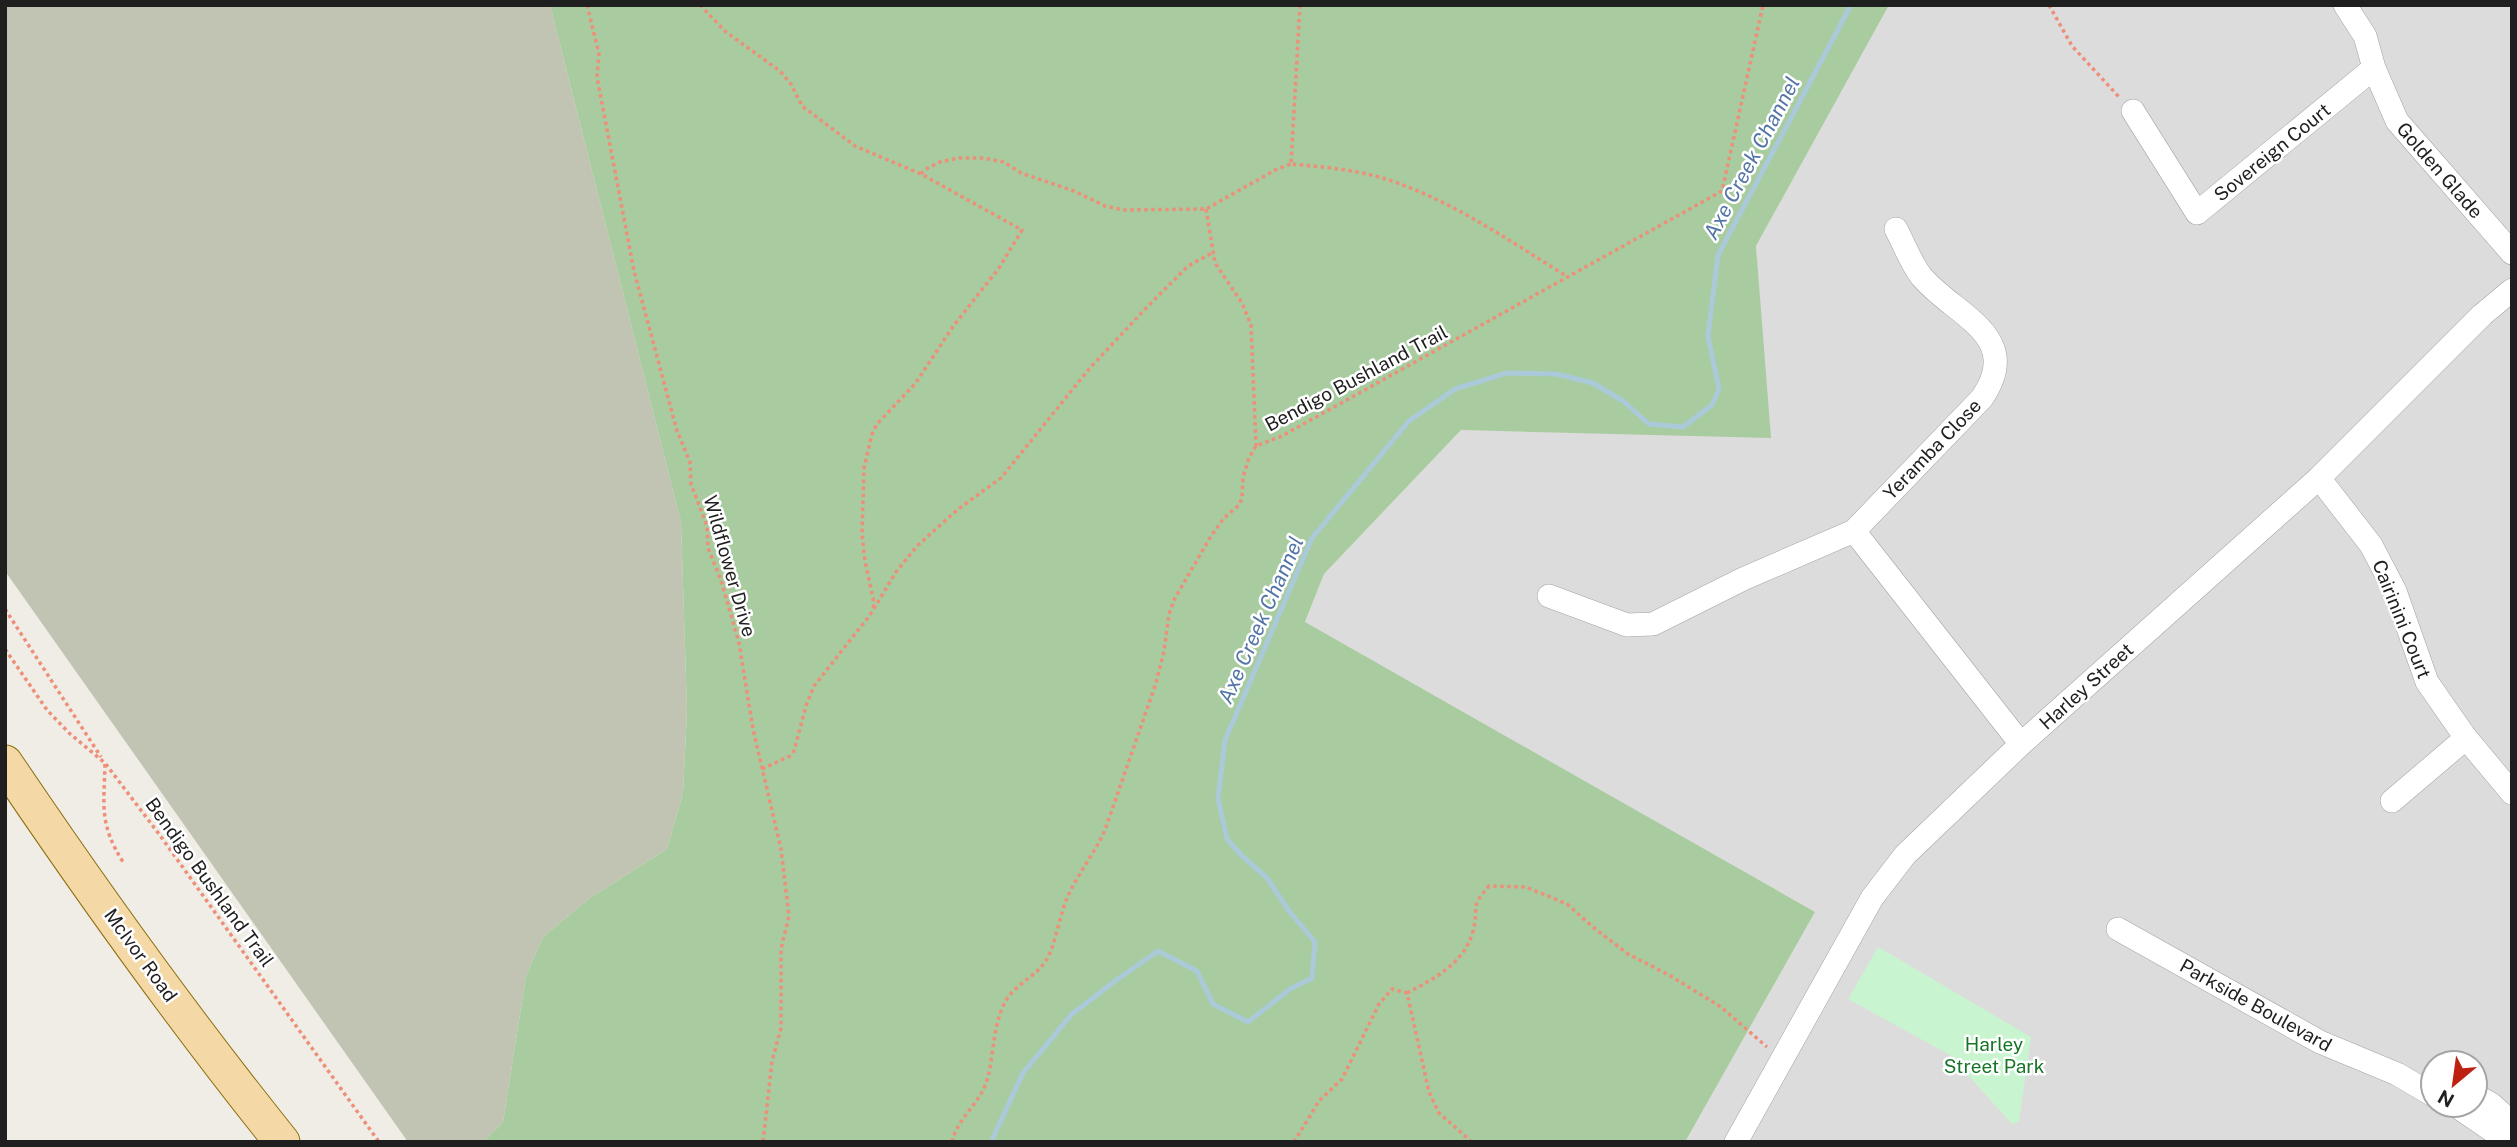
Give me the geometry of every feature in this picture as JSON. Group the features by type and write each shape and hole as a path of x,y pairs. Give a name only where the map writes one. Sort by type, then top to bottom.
{"main road":[{"name":"McIvor Road","path":"5,763 169,994 282,1142"}],"street":[{"name":"Golden Glade","path":"2345,5 2365,36 2374,68 2396,121 2512,253"},
{"name":"Sovereign Court","path":"2133,111 2197,213 2374,68"},
{"name":"Yeramba Close","path":"1549,596 1627,625 1653,624 1742,579 1854,531 1982,398 1995,371 1995,348 1982,327 1945,301 1920,275 1896,229"},
{"name":"Harley Street","path":"1735,1142 1872,898 1889,874 1927,832 2021,744 2319,478 2482,314 2512,290"},
{"name":"Cairinini Court","path":"2319,478 2371,545 2395,591 2427,682 2466,738 2512,793"},
{"path":"1854,531 2021,744"},
{"path":"2392,802 2466,738"},
{"name":"Parkside Boulevard","path":"2118,929 2320,1042 2397,1074 2419,1087"},
{"name":"Parkside Boulevard","path":"2397,1074 2419,1075"},
{"path":"2489,1108 2501,1112 2512,1123"},
{"path":"2487,1119 2509,1142"}],"path":[{"name":"Wildflower Drive","path":"586,5 599,54 597,76 634,271 677,430 690,461 691,484 707,526 708,548 721,580 739,643 753,729 781,849 789,916 781,949 780,1028 772,1061 763,1142"},
{"path":"700,5 726,32 780,71 791,84 802,106 855,146 921,174 1021,230 999,268 954,324 915,384 877,424 872,434 864,468 862,534 873,609"},
{"path":"1291,164 1300,5"},
{"name":"Bendigo Bushland Trail","path":"952,1142 957,1125 986,1084 995,1028 1006,1000 1045,963 1069,893 1096,850 1105,830 1158,675 1169,614 1175,598 1224,518 1239,505 1243,477 1256,446 1282,436 1722,191 1763,5"},
{"path":"2049,5 2072,46 2133,111"},
{"path":"921,174 923,170 940,162 959,158 983,158 1004,162 1021,173 1074,191 1105,206 1123,210 1206,209 1277,169 1291,164 1344,169 1391,181 1451,205 1568,277"},
{"path":"1206,209 1215,263 1242,303 1251,325 1256,446"},
{"path":"762,769 790,756 794,751 809,696 917,546 957,510 1001,478 1089,369 1188,266 1212,253"},
{"path":"5,609 105,763 104,820 110,841 123,862"},
{"name":"Bendigo Bushland Trail","path":"5,649 47,710 69,733 105,763 159,834 379,1142"},
{"path":"1294,1142 1319,1101 1342,1079 1379,1004 1392,989 1407,993 1443,974 1465,952 1474,929 1475,902 1489,886 1526,887 1567,904 1628,954 1721,1007 1782,1060"},
{"path":"1407,993 1429,1092 1439,1113 1472,1142"}],"shaded area":[{"path":"5,5 550,5 681,522 687,711 683,793 667,849 590,898 543,937 526,976 503,1122 483,1142 408,1142 5,571"},
{"path":"1889,5 2512,5 2512,1142 1685,1142 1815,912 1305,623 1324,574 1461,430 1770,437 1756,246"}],"green space":[{"path":"550,5 1889,5 1756,246 1771,438 1461,430 1324,574 1305,622 1815,912 1685,1142 483,1142 503,1122 526,976 543,937 590,898 667,849 683,793 687,711 681,522"},
{"name":"Harley Street Park","path":"1878,947 2031,1037 2019,1121 2012,1124 1950,1055 1848,999"}],"waterway":[{"name":"Axe Creek Channel","path":"991,1142 1023,1073 1072,1014 1158,951 1197,971 1213,1004 1248,1022 1290,989 1312,978 1315,942 1289,911 1267,878 1227,839 1218,798 1225,740 1312,538 1409,421 1455,389 1507,373 1556,374 1593,383 1623,401 1649,424 1683,427 1712,405 1719,389 1708,336 1718,255 1851,5"}]}
